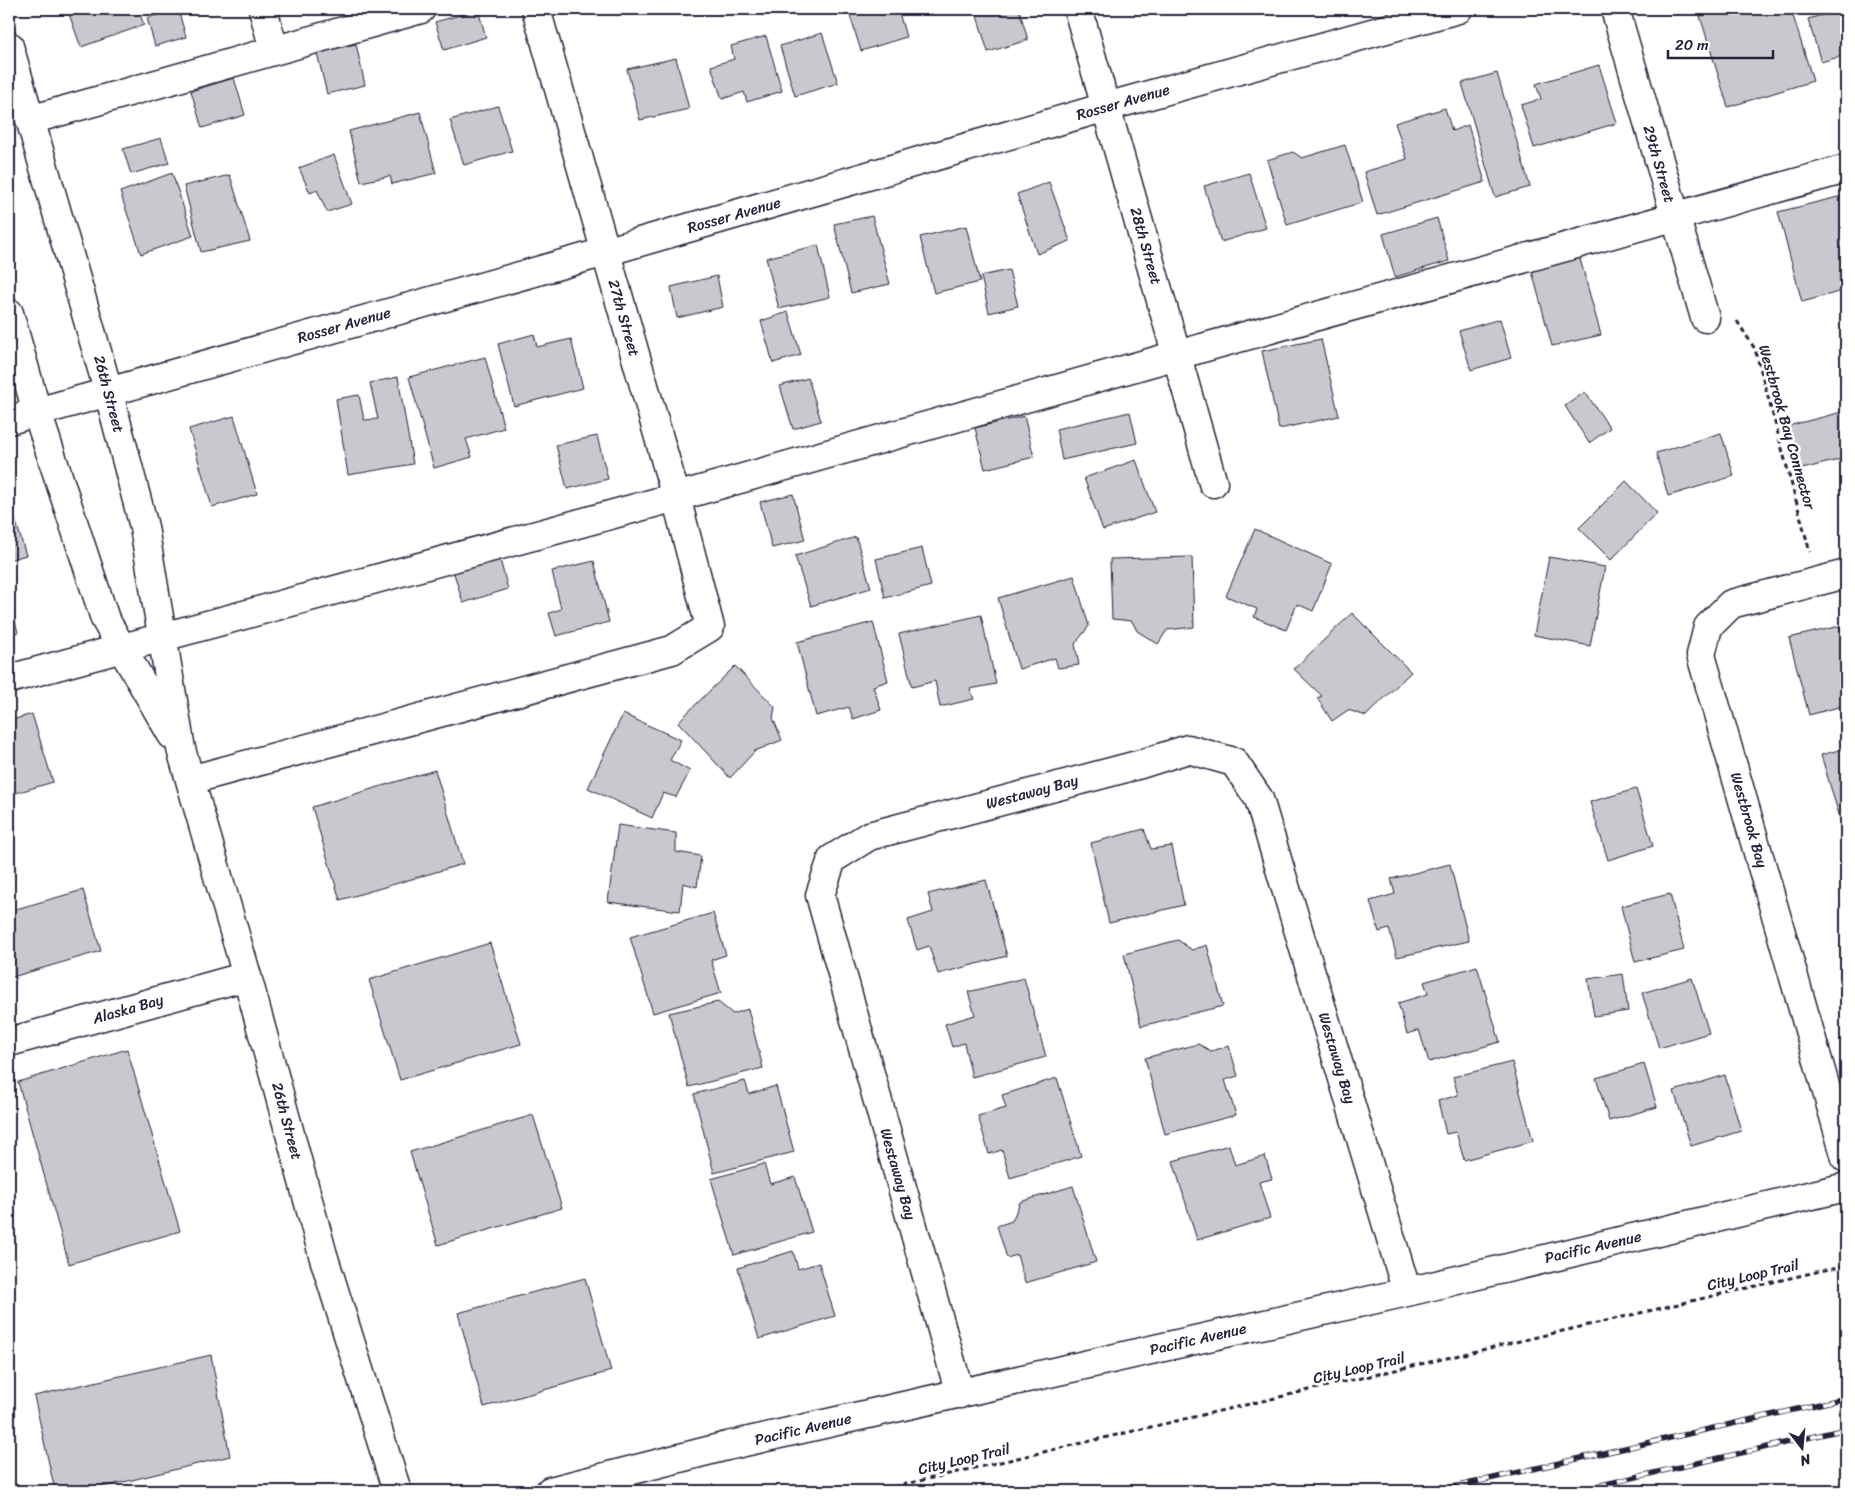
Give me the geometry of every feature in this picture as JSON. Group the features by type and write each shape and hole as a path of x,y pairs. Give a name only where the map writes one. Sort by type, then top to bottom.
{"street":[{"path":"263,9 274,50"},
{"path":"30,120 421,9"},
{"name":"27th Street","path":"190,780 672,650 710,627 676,497 536,9"},
{"name":"28th Street","path":"1078,9 1213,483"},
{"name":"Rosser Avenue","path":"9,420 108,390 605,252 1106,107 1458,9"},
{"name":"29th Street","path":"1615,9 1705,318"},
{"name":"26th Street","path":"9,46 108,390 144,528 180,749 247,976 324,1255 397,1491"},
{"path":"9,679 676,497 1846,169"},
{"name":"26th Street","path":"9,313 37,412 105,619 180,749"},
{"name":"Westbrook Bay","path":"1846,574 1731,604 1708,627 1702,655 1846,1158"},
{"name":"Westaway Bay","path":"960,1394 820,896 832,859 869,836 1141,764 1188,749 1234,762 1259,799 1408,1292"},
{"name":"Alaska Bay","path":"9,1042 247,976"},
{"name":"Pacific Avenue","path":"550,1491 727,1446 1408,1292 1846,1187"}],"path":[{"name":"Westbrook Bay Connector","path":"1705,318 1728,310 1756,349 1818,581"},
{"name":"City Loop Trail","path":"876,1491 1846,1265"}],"building":[{"path":"85,9 138,9 144,25 81,47 69,14"},
{"path":"178,9 186,37 155,46 147,18"},
{"path":"848,9 898,9 906,37 861,51"},
{"path":"975,9 1019,9 1028,40 988,52"},
{"path":"1725,9 1791,9 1813,81 1728,107 1700,16"},
{"path":"1846,9 1846,55 1821,62 1808,19"},
{"path":"478,10 486,37 444,50 435,22"},
{"path":"822,33 838,83 795,96 780,46"},
{"path":"766,36 782,91 747,102 744,92 722,99 711,66 734,59 731,46"},
{"path":"356,44 365,85 327,94 317,53"},
{"path":"676,58 689,109 640,120 627,69"},
{"path":"1599,65 1617,123 1534,148 1521,105 1541,99 1536,84"},
{"path":"1497,73 1530,187 1495,197 1462,83"},
{"path":"234,78 245,115 202,128 191,91"},
{"path":"498,106 512,151 464,165 450,120"},
{"path":"1445,108 1452,131 1468,125 1485,182 1377,215 1364,172 1407,159 1395,123"},
{"path":"420,112 436,173 392,184 390,176 361,182 349,131"},
{"path":"161,138 169,163 131,174 123,149"},
{"path":"1345,145 1363,202 1287,225 1267,160 1293,152 1302,158"},
{"path":"334,155 352,204 327,212 317,190 310,193 299,168"},
{"path":"172,173 193,236 141,254 120,192"},
{"path":"1249,173 1266,228 1221,242 1204,186"},
{"path":"230,175 250,241 201,252 184,186"},
{"path":"1049,182 1070,241 1037,254 1017,194"},
{"path":"1846,195 1846,290 1802,302 1778,212"},
{"path":"872,216 890,284 851,293 834,224"},
{"path":"1437,218 1449,261 1395,277 1383,234"},
{"path":"966,226 980,282 934,293 920,237"},
{"path":"818,245 830,297 779,309 766,258"},
{"path":"1577,248 1601,335 1552,346 1529,260"},
{"path":"1009,270 1018,306 989,313 981,276"},
{"path":"717,276 723,307 677,318 671,287"},
{"path":"788,312 801,355 773,363 761,321"},
{"path":"1500,319 1511,358 1471,370 1459,331"},
{"path":"534,334 537,347 571,339 583,388 514,406 498,344"},
{"path":"1321,339 1339,416 1279,429 1262,351"},
{"path":"485,357 504,428 466,439 472,457 434,468 409,377"},
{"path":"398,377 413,464 348,475 336,399 359,395 364,420 378,419 370,383"},
{"path":"808,378 821,421 793,429 780,386"},
{"path":"1585,392 1610,428 1589,443 1565,406"},
{"path":"1846,411 1846,458 1798,470 1788,426"},
{"path":"1130,412 1137,443 1062,460 1056,429"},
{"path":"234,416 257,494 212,507 189,429"},
{"path":"1024,416 1034,457 985,469 975,428"},
{"path":"1721,433 1734,476 1668,496 1656,453"},
{"path":"597,436 608,479 567,489 556,445"},
{"path":"1136,460 1155,512 1103,530 1084,478"},
{"path":"1626,481 1657,513 1611,560 1579,528"},
{"path":"793,494 805,540 772,548 760,502"},
{"path":"9,499 26,555 9,560"},
{"path":"1255,529 1332,564 1313,611 1297,604 1286,630 1254,617 1257,609 1226,596"},
{"path":"856,537 871,588 811,606 795,556"},
{"path":"922,548 931,586 885,598 876,559"},
{"path":"499,556 508,589 463,603 453,570"},
{"path":"1192,557 1194,627 1167,630 1158,644 1137,631 1132,621 1112,619 1110,559"},
{"path":"1549,557 1605,567 1590,646 1534,635"},
{"path":"594,561 609,622 556,636 549,613 561,609 552,571"},
{"path":"1074,576 1089,626 1075,644 1079,665 1058,668 1055,658 1019,669 998,598"},
{"path":"9,600 18,632 9,635"},
{"path":"1352,613 1411,672 1366,716 1348,710 1332,721 1317,698 1322,696 1294,669"},
{"path":"981,615 996,684 970,689 974,699 940,707 935,681 912,687 899,634"},
{"path":"873,622 888,681 873,686 881,710 853,719 849,707 816,716 797,642"},
{"path":"1840,626 1846,651 1846,705 1809,715 1789,638"},
{"path":"735,666 775,707 773,718 782,740 755,751 730,778 678,722"},
{"path":"32,714 53,782 9,795 9,721"},
{"path":"623,714 681,740 670,760 690,771 676,797 663,793 652,818 588,788"},
{"path":"1846,748 1846,816 1840,818 1821,755"},
{"path":"435,770 463,864 340,900 312,807"},
{"path":"1636,789 1653,846 1608,860 1590,802"},
{"path":"618,825 676,833 676,852 701,856 697,887 683,883 680,911 608,902"},
{"path":"1144,829 1151,849 1172,846 1184,905 1109,923 1091,843"},
{"path":"1450,864 1469,941 1397,957 1389,929 1379,932 1370,901 1395,894 1391,879"},
{"path":"986,880 1007,956 938,974 929,946 917,950 908,920 933,912 928,894"},
{"path":"83,890 101,951 9,978 9,911"},
{"path":"1670,894 1684,950 1635,962 1621,906"},
{"path":"713,913 726,955 711,960 721,993 653,1013 630,937"},
{"path":"1178,940 1192,950 1207,945 1223,1006 1141,1026 1124,954"},
{"path":"490,943 521,1044 400,1080 369,980"},
{"path":"1477,966 1500,1042 1429,1062 1419,1030 1407,1034 1398,1003 1428,994 1424,982"},
{"path":"1623,974 1628,1011 1594,1016 1588,979"},
{"path":"1024,978 1046,1057 972,1077 964,1043 952,1047 945,1024 975,1015 968,992"},
{"path":"1692,978 1709,1033 1659,1048 1642,993"},
{"path":"718,1002 733,1014 748,1009 763,1068 689,1087 669,1013"},
{"path":"1198,1044 1211,1051 1229,1046 1238,1076 1225,1080 1236,1115 1165,1134 1145,1058"},
{"path":"127,1049 180,1231 69,1264 18,1082"},
{"path":"1512,1062 1533,1141 1464,1160 1456,1132 1446,1134 1438,1101 1458,1095 1453,1077"},
{"path":"1644,1064 1657,1107 1609,1121 1596,1078"},
{"path":"1725,1075 1741,1131 1691,1146 1674,1091"},
{"path":"1057,1078 1081,1156 1010,1178 1002,1150 989,1154 978,1116 1006,1108 1002,1095"},
{"path":"745,1081 749,1094 776,1086 794,1152 714,1173 694,1094"},
{"path":"533,1115 562,1208 438,1245 410,1152"},
{"path":"1229,1145 1235,1165 1265,1156 1272,1179 1259,1182 1270,1218 1197,1240 1173,1161"},
{"path":"764,1164 770,1184 795,1177 812,1232 734,1255 711,1179"},
{"path":"1073,1186 1096,1262 1025,1283 1017,1255 1007,1258 997,1226 1012,1221 1020,1202"},
{"path":"793,1251 798,1269 819,1263 835,1316 759,1339 738,1268"},
{"path":"585,1278 611,1371 484,1407 458,1313"},
{"path":"211,1355 230,1456 87,1491 55,1491 34,1396"}],"railway":[{"path":"1436,1491 1846,1398"},
{"path":"1575,1491 1846,1429"}]}
